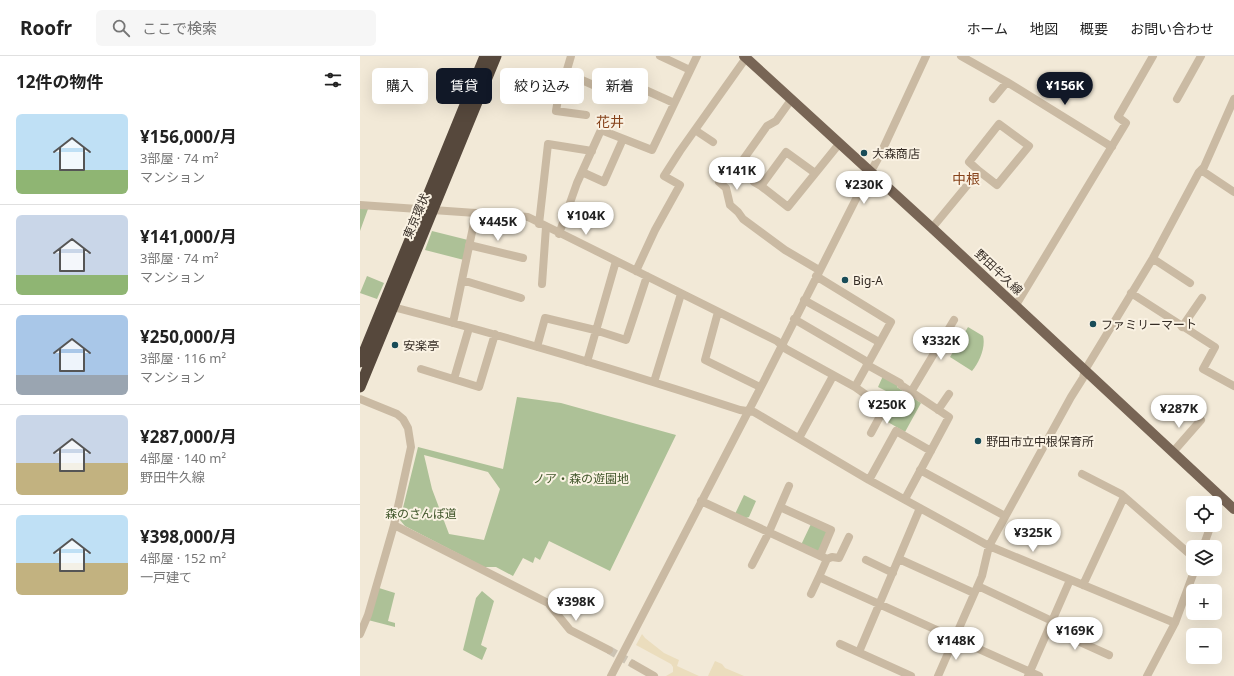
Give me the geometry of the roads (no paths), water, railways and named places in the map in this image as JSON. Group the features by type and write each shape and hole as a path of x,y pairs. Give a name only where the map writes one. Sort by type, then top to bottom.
{"highway":[{"name":"東京環状","path":"360,387 393,307 427,210 485,56"},
{"name":"東京環状","path":"360,362 496,56"}],"main road":[{"name":"野田牛久線","path":"745,57 1016,305 1220,496"},
{"name":"野田牛久線","path":"1222,498 1234,509"}],"street":[{"path":"568,68 571,56"},
{"path":"660,56 690,70"},
{"path":"559,234 582,172 601,130 652,150 697,56"},
{"path":"611,676 881,153 926,56"},
{"path":"961,56 1007,82 1112,147"},
{"path":"1016,305 1126,123 1118,117 1153,56"},
{"path":"1178,99 1201,56"},
{"path":"636,271 655,230 680,185 664,176 745,57"},
{"path":"993,99 1007,82"},
{"path":"648,91 674,102"},
{"path":"938,676 982,576 989,546 1083,378 1085,370 1153,258 1204,167 1234,99"},
{"path":"791,100 776,121 767,126 740,164 728,169 719,182 726,188 730,205 743,219 818,273 891,322 854,387"},
{"path":"557,104 556,111 586,115"},
{"path":"999,124 1029,146 997,185 979,171 969,162 999,124"},
{"path":"695,130 713,142"},
{"path":"582,172 604,182 623,139"},
{"path":"542,284 543,226 548,144 592,151"},
{"path":"815,174 786,152 757,184 788,207 815,174 839,144"},
{"path":"1201,170 1233,190"},
{"path":"932,228 979,171"},
{"path":"361,203 427,210 476,212 528,217 559,234 777,341 867,395 869,398 885,407 871,434"},
{"path":"453,323 476,212"},
{"path":"469,245 523,258"},
{"path":"1153,258 1190,283"},
{"path":"587,362 616,261"},
{"path":"537,348 545,318 595,330 626,340 647,276"},
{"path":"462,280 521,298"},
{"path":"1131,293 1215,348 1203,368 1234,386"},
{"path":"654,382 681,294"},
{"path":"1182,327 1202,298"},
{"path":"804,300 879,342"},
{"path":"393,307 494,334 654,382 740,410 754,412 869,480 989,546 1175,623"},
{"path":"718,312 705,360 760,387"},
{"path":"794,319 864,360 871,367 900,383 949,417 905,499"},
{"path":"911,392 954,320"},
{"path":"454,379 470,328"},
{"path":"421,369 479,387 494,334"},
{"path":"927,336 940,343"},
{"path":"798,438 834,376"},
{"path":"938,410 949,394"},
{"path":"360,399 397,414 403,419 408,428 411,447 394,525 368,615 361,630"},
{"path":"1173,452 1200,420"},
{"path":"869,480 896,431 931,451"},
{"path":"920,470 1005,516"},
{"path":"1082,474 1121,494 1186,551"},
{"path":"752,565 769,532 789,486"},
{"path":"1083,585 1124,498"},
{"path":"701,501 823,557 839,558 849,537"},
{"path":"780,507 831,530 819,577 811,594"},
{"path":"859,652 920,508"},
{"path":"394,525 548,603 570,630 609,650"},
{"path":"899,559 976,589 1050,624 1109,656"},
{"path":"866,560 893,573"},
{"path":"1147,676 1175,623 1192,576"},
{"path":"819,577 955,638 1029,674 1039,676"},
{"path":"1029,674 1070,580"},
{"path":"840,644 911,676"},
{"path":"633,664 654,676"}],"tunnel":[{"path":"609,650 633,664"}],"place":[{"name":"大森商店","path":"864,153"},
{"name":"Big-A","path":"845,280"},
{"name":"ファミリーマート","path":"1093,324"},
{"name":"安楽亭","path":"395,345"},
{"name":"野田市立中根保育所","path":"978,441"}],"district":[{"name":"花井","path":"610,121"},
{"name":"中根","path":"966,178"}],"park label":[{"name":"ノア・森の遊園地","path":"581,478"},
{"name":"森のさんぽ道","path":"421,513"}]}
